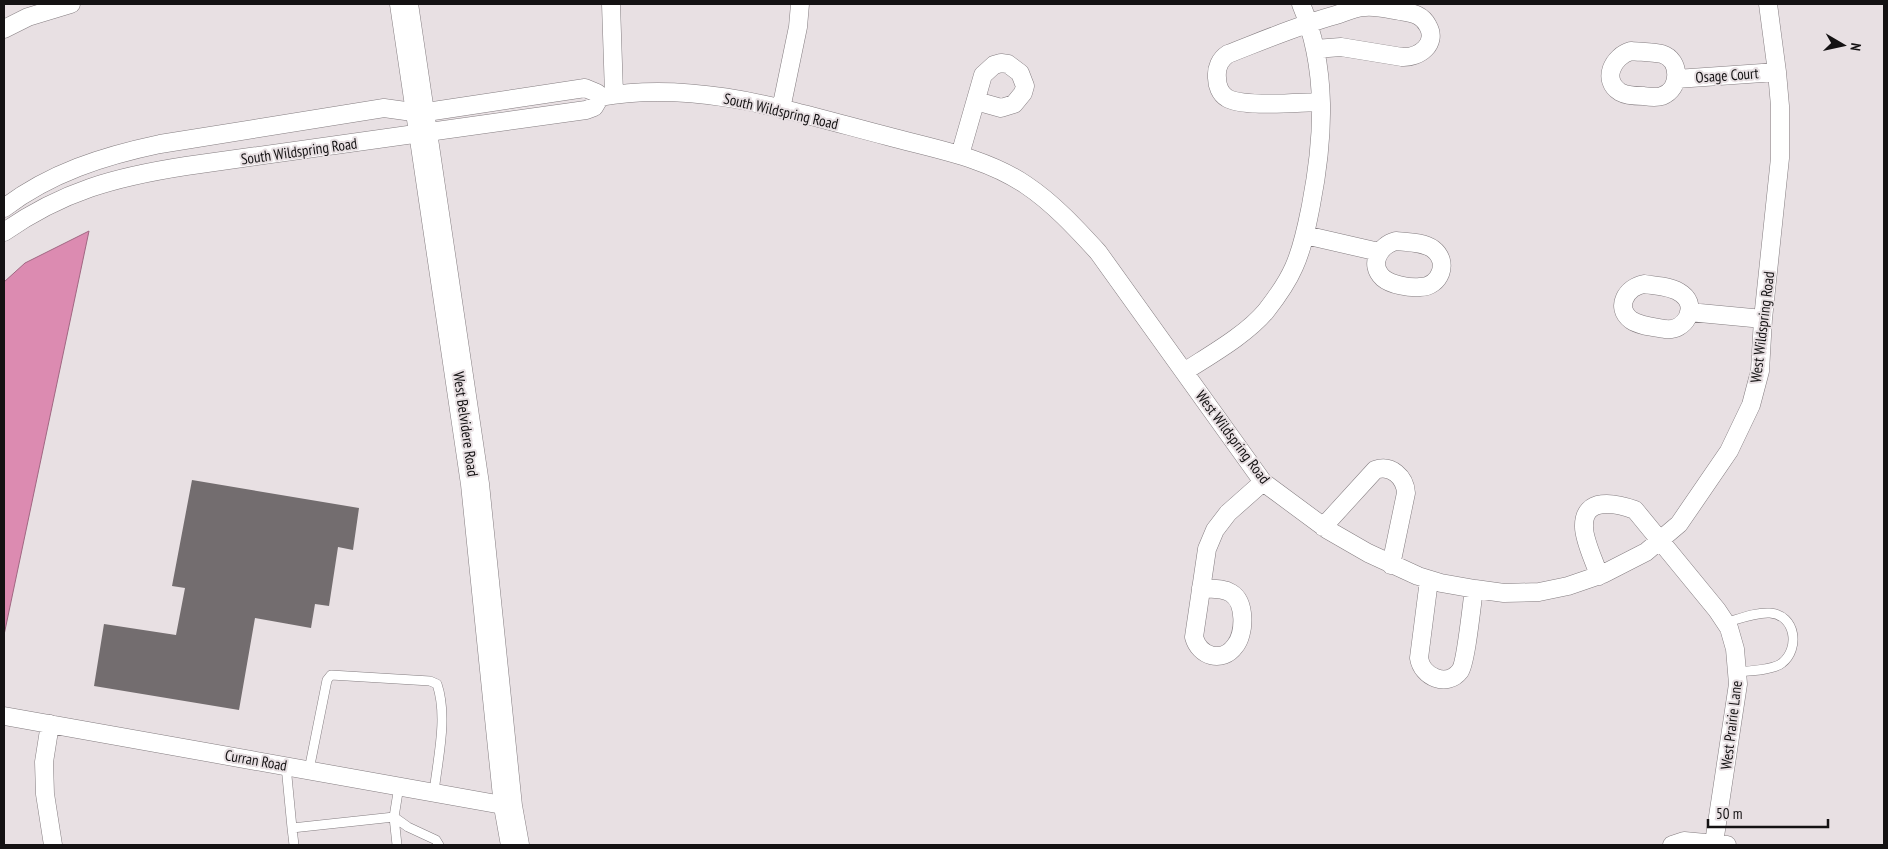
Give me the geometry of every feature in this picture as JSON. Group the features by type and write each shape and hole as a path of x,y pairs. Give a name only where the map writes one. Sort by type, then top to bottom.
{"main road":[{"name":"West Belvidere Road","path":"404,4 475,484 508,806 515,845"}],"street":[{"path":"5,24 71,4"},
{"path":"607,96 612,4"},
{"path":"782,109 798,26 800,4"},
{"path":"1184,372 1247,329 1265,313 1284,288 1295,265 1305,235 1318,169 1322,120 1319,63 1301,4"},
{"name":"West Wildspring Road","path":"960,155 980,161 1025,184 1066,218 1098,252 1263,482 1323,527 1391,565 1429,580 1474,589 1504,593 1539,592 1568,586 1599,576 1633,559 1661,540 1679,524 1729,451 1747,412 1760,371 1763,319 1780,158 1778,72 1768,4"},
{"path":"1315,49 1341,47 1402,57 1412,56 1426,48 1430,42 1430,31 1426,21 1419,15 1386,8 1363,6 1308,23 1228,54 1220,62 1216,72 1219,89 1224,96 1239,102 1321,102"},
{"name":"Osage Court","path":"1676,79 1778,72"},
{"name":"South Wildspring Road","path":"4,232 20,221 83,189 120,178 421,123 585,88 607,96 636,91 714,95 782,109 960,155"},
{"path":"960,155 976,101"},
{"name":"South Wildspring Road","path":"4,208 33,189 73,168 154,145 384,108 421,123"},
{"path":"154,145 159,170"},
{"path":"1305,235 1379,252"},
{"path":"1689,312 1763,319"},
{"path":"1323,527 1375,470 1387,468 1394,471 1403,481 1406,493 1391,565"},
{"path":"1201,588 1206,549 1215,530 1228,513 1263,482"},
{"name":"West Prairie Lane","path":"1599,576 1584,529 1586,516 1595,506 1601,504 1613,504 1635,510 1661,540 1729,628 1735,649 1738,684 1720,844 1684,841 1672,845"},
{"path":"1429,580 1419,658 1421,666 1427,673 1432,677 1440,679 1453,677 1462,666 1474,589"},
{"name":"Curran Road","path":"4,716 508,806"},
{"path":"50,724 44,762 45,794 53,845"}],"lane":[{"path":"1725,623 1756,614 1772,613 1782,618 1791,626 1794,638 1790,653 1781,664 1737,672"},
{"path":"309,770 327,680 331,675 430,681 437,684 440,693 442,725 434,792"},
{"path":"286,766 294,845"},
{"path":"398,845 394,817 400,786"},
{"path":"292,828 394,817 408,827 436,840 439,845"}],"shaded area":[{"path":"89,231 4,635 4,282 25,263"}],"building":[{"path":"192,480 359,508 353,550 338,547 329,606 315,604 311,628 255,618 239,710 94,686 104,624 176,635 185,588 172,586"}]}
